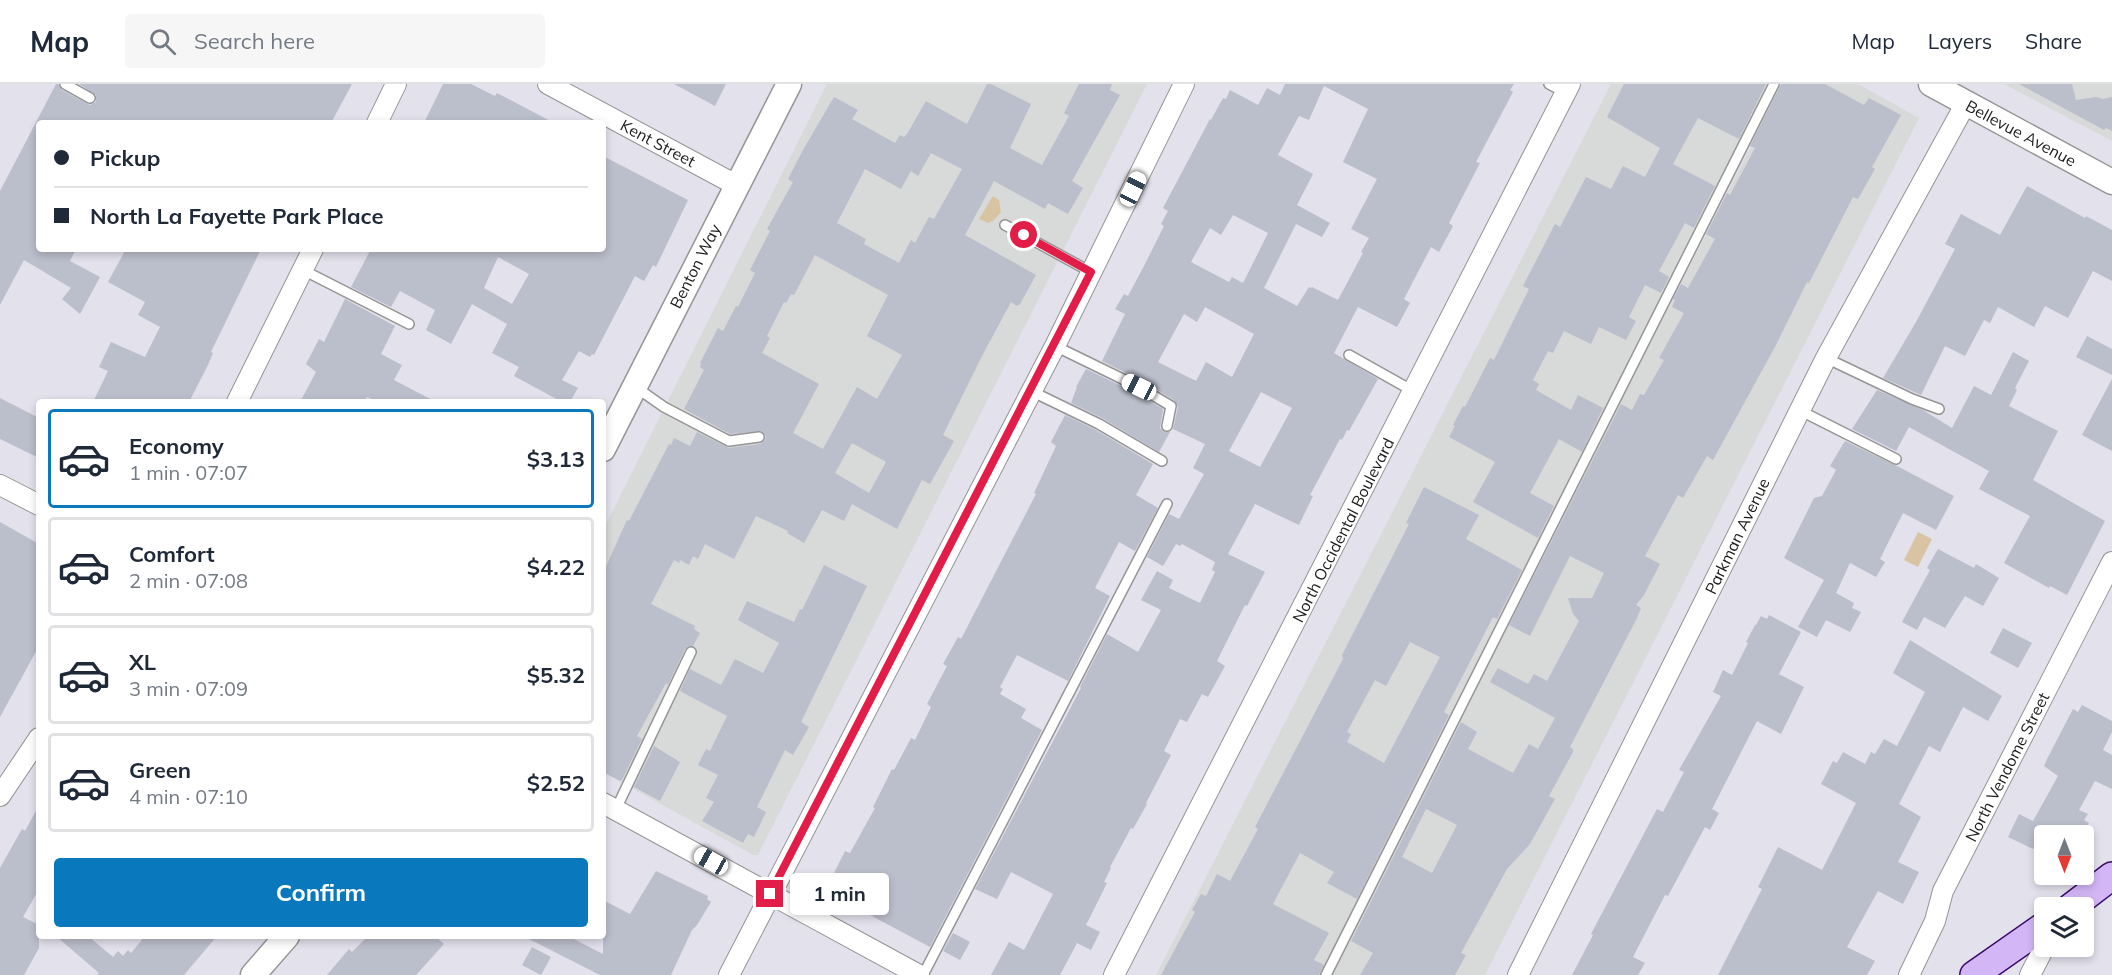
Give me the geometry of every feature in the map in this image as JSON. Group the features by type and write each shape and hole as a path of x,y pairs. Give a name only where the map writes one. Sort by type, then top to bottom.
{"main road":[{"path":"2084,897 2112,876"},
{"path":"1974,975 2034,933"}],"street":[{"path":"378,120 396,84"},
{"name":"Kent Street","path":"548,84 736,185"},
{"name":"Benton Way","path":"606,443 789,84"},
{"path":"729,975 1055,346 1185,84"},
{"name":"Bellevue Avenue","path":"1931,84 2112,182"},
{"name":"North Occidental Boulevard","path":"1114,975 1413,391 1561,87"},
{"name":"Parkman Avenue","path":"1518,975 1799,410 1966,103"},
{"path":"238,399 312,252"},
{"path":"0,485 36,503"},
{"name":"North Vendome Street","path":"1909,975 1935,921 1943,891 2112,562"},
{"path":"0,796 36,742"},
{"path":"610,806 919,975"},
{"path":"253,975 283,939"},
{"path":"2030,975 2039,957"}],"lane":[{"path":"65,84 90,98"},
{"path":"1326,975 1774,84"},
{"path":"1005,225 1091,272"},
{"path":"303,270 410,324"},
{"path":"1055,346 1139,387 1171,406 1167,426"},
{"path":"1349,355 1413,391"},
{"path":"1826,358 1912,399 1939,409"},
{"path":"634,386 664,407 729,441 759,437"},
{"path":"1031,392 1099,424 1162,461"},
{"path":"1799,410 1896,459"},
{"path":"923,975 1167,504"},
{"path":"610,806 691,652"}],"shaded area":[{"path":"827,84 1147,84 758,855 753,855 606,774 606,524"},
{"path":"1611,84 1770,84 1324,975 1156,975"},
{"path":"1783,84 1858,84 1919,118 1485,975 1327,975"},
{"path":"2004,84 2112,84 2112,141"},
{"path":"993,196 999,200 1001,212 988,223 979,219"},
{"path":"1918,532 1932,539 1918,567 1904,560"}],"building":[{"path":"56,84 62,90 90,105 96,102 96,95 79,84 352,84 333,120 37,120"},
{"path":"443,84 471,84 495,96 497,93 548,120 425,120"},
{"path":"674,84 726,84 715,106"},
{"path":"987,84 1031,104 1010,148 1042,165 1069,116 1064,113 1079,84 1112,84 1110,90 1120,95 1072,181 1083,188 1068,214 1048,203 1045,209 994,181 965,235 1036,275 1020,304 1017,306 1011,302 943,435 954,441 930,484 922,480 897,529 852,504 844,521 822,510 804,543 787,533 788,531 756,516 734,559 705,544 698,559 693,556 689,565 680,560 679,563 674,560 651,604 695,626 694,629 700,633 693,646 685,649 668,685 666,683 637,736 642,739 620,781 606,774 606,566 627,520 629,521 674,438 690,446 697,432 729,448 760,444 765,440 766,436 761,431 730,434 684,409 704,370 700,367 700,363 718,328 723,331 755,273 750,270 770,231 767,229 793,182 788,179 834,97 858,110 852,119 895,143 900,135 904,137 907,134 926,101 967,124","holes":["931,153 962,169 934,219 929,217 915,243 911,240 899,263 864,244 866,239 837,223 865,169 901,189 911,171 918,176","815,255 888,295 867,336 902,355 877,399 857,387 823,449 793,433 819,384 762,353 770,338 767,336 784,302 786,303 791,294 794,295","852,443 886,462 869,493 835,473"]},
{"path":"1285,84 1514,84 1510,90 1513,92 1476,162 1480,163 1449,223 1453,226 1439,252 1431,247 1404,299 1410,303 1397,327 1358,307 1334,353 1378,379 1349,431 1347,430 1342,440 1340,439 1310,495 1313,496 1299,525 1255,504 1228,554 1265,572 1247,606 1245,605 1217,661 1225,666 1208,697 1202,694 1187,722 1180,719 1164,751 1171,755 1147,804 1110,867 1104,882 1107,883 1086,925 1100,932 1091,950 1077,943 1060,975 991,975 1009,942 1024,950 1053,894 1011,872 997,899 975,889 1107,634 1138,652 1161,610 1141,600 1157,571 1173,580 1169,588 1200,603 1215,572 1212,570 1215,562 1182,544 1180,546 1176,544 1163,566 1147,557 1169,514 1179,519 1204,474 1193,468 1205,444 1173,429 1178,407 1174,400 1102,361 1125,314 1115,309 1124,294 1128,296 1145,264 1164,226 1161,224 1168,211 1163,208 1223,98 1226,99 1230,90 1258,105 1267,88 1280,95","holes":["1324,86 1368,109 1343,162 1377,179 1351,229 1369,238 1338,300 1309,287 1297,306 1264,288 1296,224 1322,237 1330,223 1297,205 1313,174 1278,155 1299,116 1309,120","1233,215 1268,233 1243,283 1232,277 1229,282 1191,262 1210,228 1221,235","1205,307 1254,334 1232,377 1206,362 1196,381 1158,362 1184,314 1197,322","1261,392 1292,408 1260,467 1229,451"]},
{"path":"1624,84 1766,84 1739,139 1698,118 1673,164 1715,186 1694,228 1685,223 1659,271 1669,277 1661,293 1645,285 1629,317 1636,321 1626,340 1599,327 1591,344 1564,331 1553,353 1548,351 1533,380 1539,384 1536,390 1571,410 1578,395 1603,408 1582,452 1559,439 1530,493 1554,506 1538,538 1473,502 1495,462 1449,437 1455,426 1453,425 1463,406 1465,407 1490,358 1494,360 1529,289 1523,286 1555,224 1560,227 1586,177 1611,189 1623,166 1645,177 1660,148 1607,117"},
{"path":"1781,84 1825,84 1864,105 1869,98 1901,115 1872,167 1875,169 1858,199 1853,197 1713,460 1707,456 1683,498 1678,495 1645,556 1660,564 1644,595 1636,605 1641,608 1637,618 1570,747 1573,752 1549,796 1555,799 1530,844 1507,869 1461,953 1466,955 1455,975 1360,975 1373,953 1351,941 1461,722 1477,732 1468,749 1513,773 1529,744 1538,749 1555,718 1490,682 1498,668 1528,684 1534,674 1547,681 1579,621 1573,614 1568,598 1592,598 1604,573 1570,556 1530,636 1509,625 1621,404 1632,410 1640,394 1644,395 1664,360 1659,358 1684,313 1672,307 1675,300 1673,299 1681,284 1688,288 1715,239 1706,234 1727,193 1730,195 1755,148 1750,146","holes":["1426,809 1457,825 1432,873 1402,857"]},
{"path":"2019,84 2072,84 2076,100 2112,97 2112,131 2106,128 2104,130"},
{"path":"36,122 36,252 74,252 70,261 100,277 80,314 62,299 71,288 24,260 0,305 0,191"},
{"path":"606,158 688,200 656,267 653,265 644,281 635,276 594,355 590,357 579,351 562,380 578,388 572,399 556,399 514,376 519,367 492,353 507,324 472,304 451,344 426,330 435,310 400,291 391,307 351,287 369,252 606,252","holes":["498,257 529,274 512,304 484,288"]},
{"path":"2027,186 2112,230 2112,281 2093,271 2068,318 2045,306 2034,327 1998,307 1990,323 1984,320 1965,356 1945,346 1921,395 1883,378 1955,249 1945,244 1961,214 2000,235"},
{"path":"124,252 260,252 191,399 94,399 108,371 99,367 111,342 145,357 160,327 138,315 145,302 108,282"},
{"path":"345,299 395,326 381,354 402,365 394,380 430,399 371,399 367,397 366,399 302,399 316,372 306,364 319,339 324,342"},
{"path":"2087,336 2112,349 2112,375 2076,357"},
{"path":"2013,352 2029,361 2015,388 2017,390 2009,406 2058,431 2033,480 2105,521 2067,595 2050,586 2049,588 2004,563 2030,516 1979,489 1989,471 1909,427 1896,451 1852,429 1877,390 1923,410 1952,428 1974,386 1991,395"},
{"path":"1086,369 1163,409 1160,428 1165,432 1170,432 1159,452 1102,418 1071,403 1076,387"},
{"path":"2112,379 2112,451 2082,435"},
{"path":"0,398 36,416 36,457 0,439"},
{"path":"1065,415 1096,430 1153,464 1136,495 1158,508 1135,551 1119,542 1095,588 1110,596 1068,681 1017,655 1000,687 1003,689 1000,694 1026,709 1021,718 1042,730 930,947 825,891 845,851 850,853 875,808 873,807 892,769 894,770 911,738 915,740 931,707 927,704 947,666 943,664 958,637 961,639 1036,494 1034,493 1056,446 1051,442"},
{"path":"1845,441 1954,496 1936,530 1903,513 1880,559 1885,562 1876,577 1850,563 1836,593 1854,603 1852,608 1861,612 1850,632 1826,620 1817,637 1798,627 1824,580 1784,558 1814,498 1822,496 1836,470 1830,466"},
{"path":"1424,487 1479,515 1466,539 1522,570 1497,619 1493,617 1444,712 1449,715 1357,899 1327,883 1334,872 1300,853 1273,904 1329,933 1314,960 1324,965 1319,975 1161,975 1195,912 1192,910 1201,894 1206,896 1217,874 1230,881 1258,829 1255,827 1343,659 1342,655 1409,524 1406,523","holes":["1410,642 1440,657 1384,763 1347,742 1351,734 1347,732 1375,680 1386,686"]},
{"path":"0,522 36,542 36,651 0,717"},
{"path":"1938,549 1974,568 1976,564 1999,578 1983,606 1965,596 1945,628 1924,617 1917,630 1902,622 1930,570 1927,568"},
{"path":"824,565 867,586 801,722 809,727 793,755 785,750 757,807 766,812 754,837 748,834 743,843 702,821 714,802 706,798 718,775 698,765 706,749 710,751 727,716 680,691 690,669 721,685 735,659 763,673 779,643 738,620 747,601 794,622"},
{"path":"1769,615 1801,632 1779,674 1804,687 1781,734 1757,721 1712,809 1719,813 1710,830 1705,827 1668,896 1665,895 1633,957 1645,963 1638,975 1572,975 1657,809 1663,812 1684,772 1679,770 1721,696 1713,692 1723,670 1732,675 1755,625 1761,616 1767,619"},
{"path":"2003,628 2032,643 2018,668 1990,653"},
{"path":"1910,640 2002,696 1988,721 1963,707 1940,752 1929,746 1899,804 1921,817 1898,862 1919,872 1903,904 1878,891 1847,947 1875,961 1867,975 1718,975 1762,889 1758,887 1778,847 1822,870 1856,803 1821,784 1833,761 1837,763 1843,752 1865,764 1871,752 1875,754 1884,739 1897,746 1925,692 1893,673"},
{"path":"2082,705 2112,721 2112,732 2103,750 2112,755 2112,789 2095,781 2079,810 2088,814 2084,820 2089,823 2088,825 2034,825 2033,849 2008,837 2019,814 2033,821 2058,776 2044,766 2073,709 2078,712"},
{"path":"654,746 680,762 660,801 634,787"},
{"path":"36,811 36,894 23,917 36,924 36,939 39,939 39,948 24,975 0,975 0,868 22,829 25,831"},
{"path":"656,871 708,896 707,899 711,902 692,930 671,975 600,975 529,939 574,939 603,954 603,939 606,939 606,902 630,914"},
{"path":"953,933 970,942 960,960 943,951"},
{"path":"59,939 92,939 113,957 118,951 123,956 128,950 131,953 143,939 214,939 184,975 97,975 99,973"},
{"path":"365,939 438,939 444,944 416,975 327,975 349,949 352,952"},
{"path":"532,947 551,957 541,975 522,965"}],"route":[{"path":"770,894 1055,346 1091,272 1024,235"}]}
